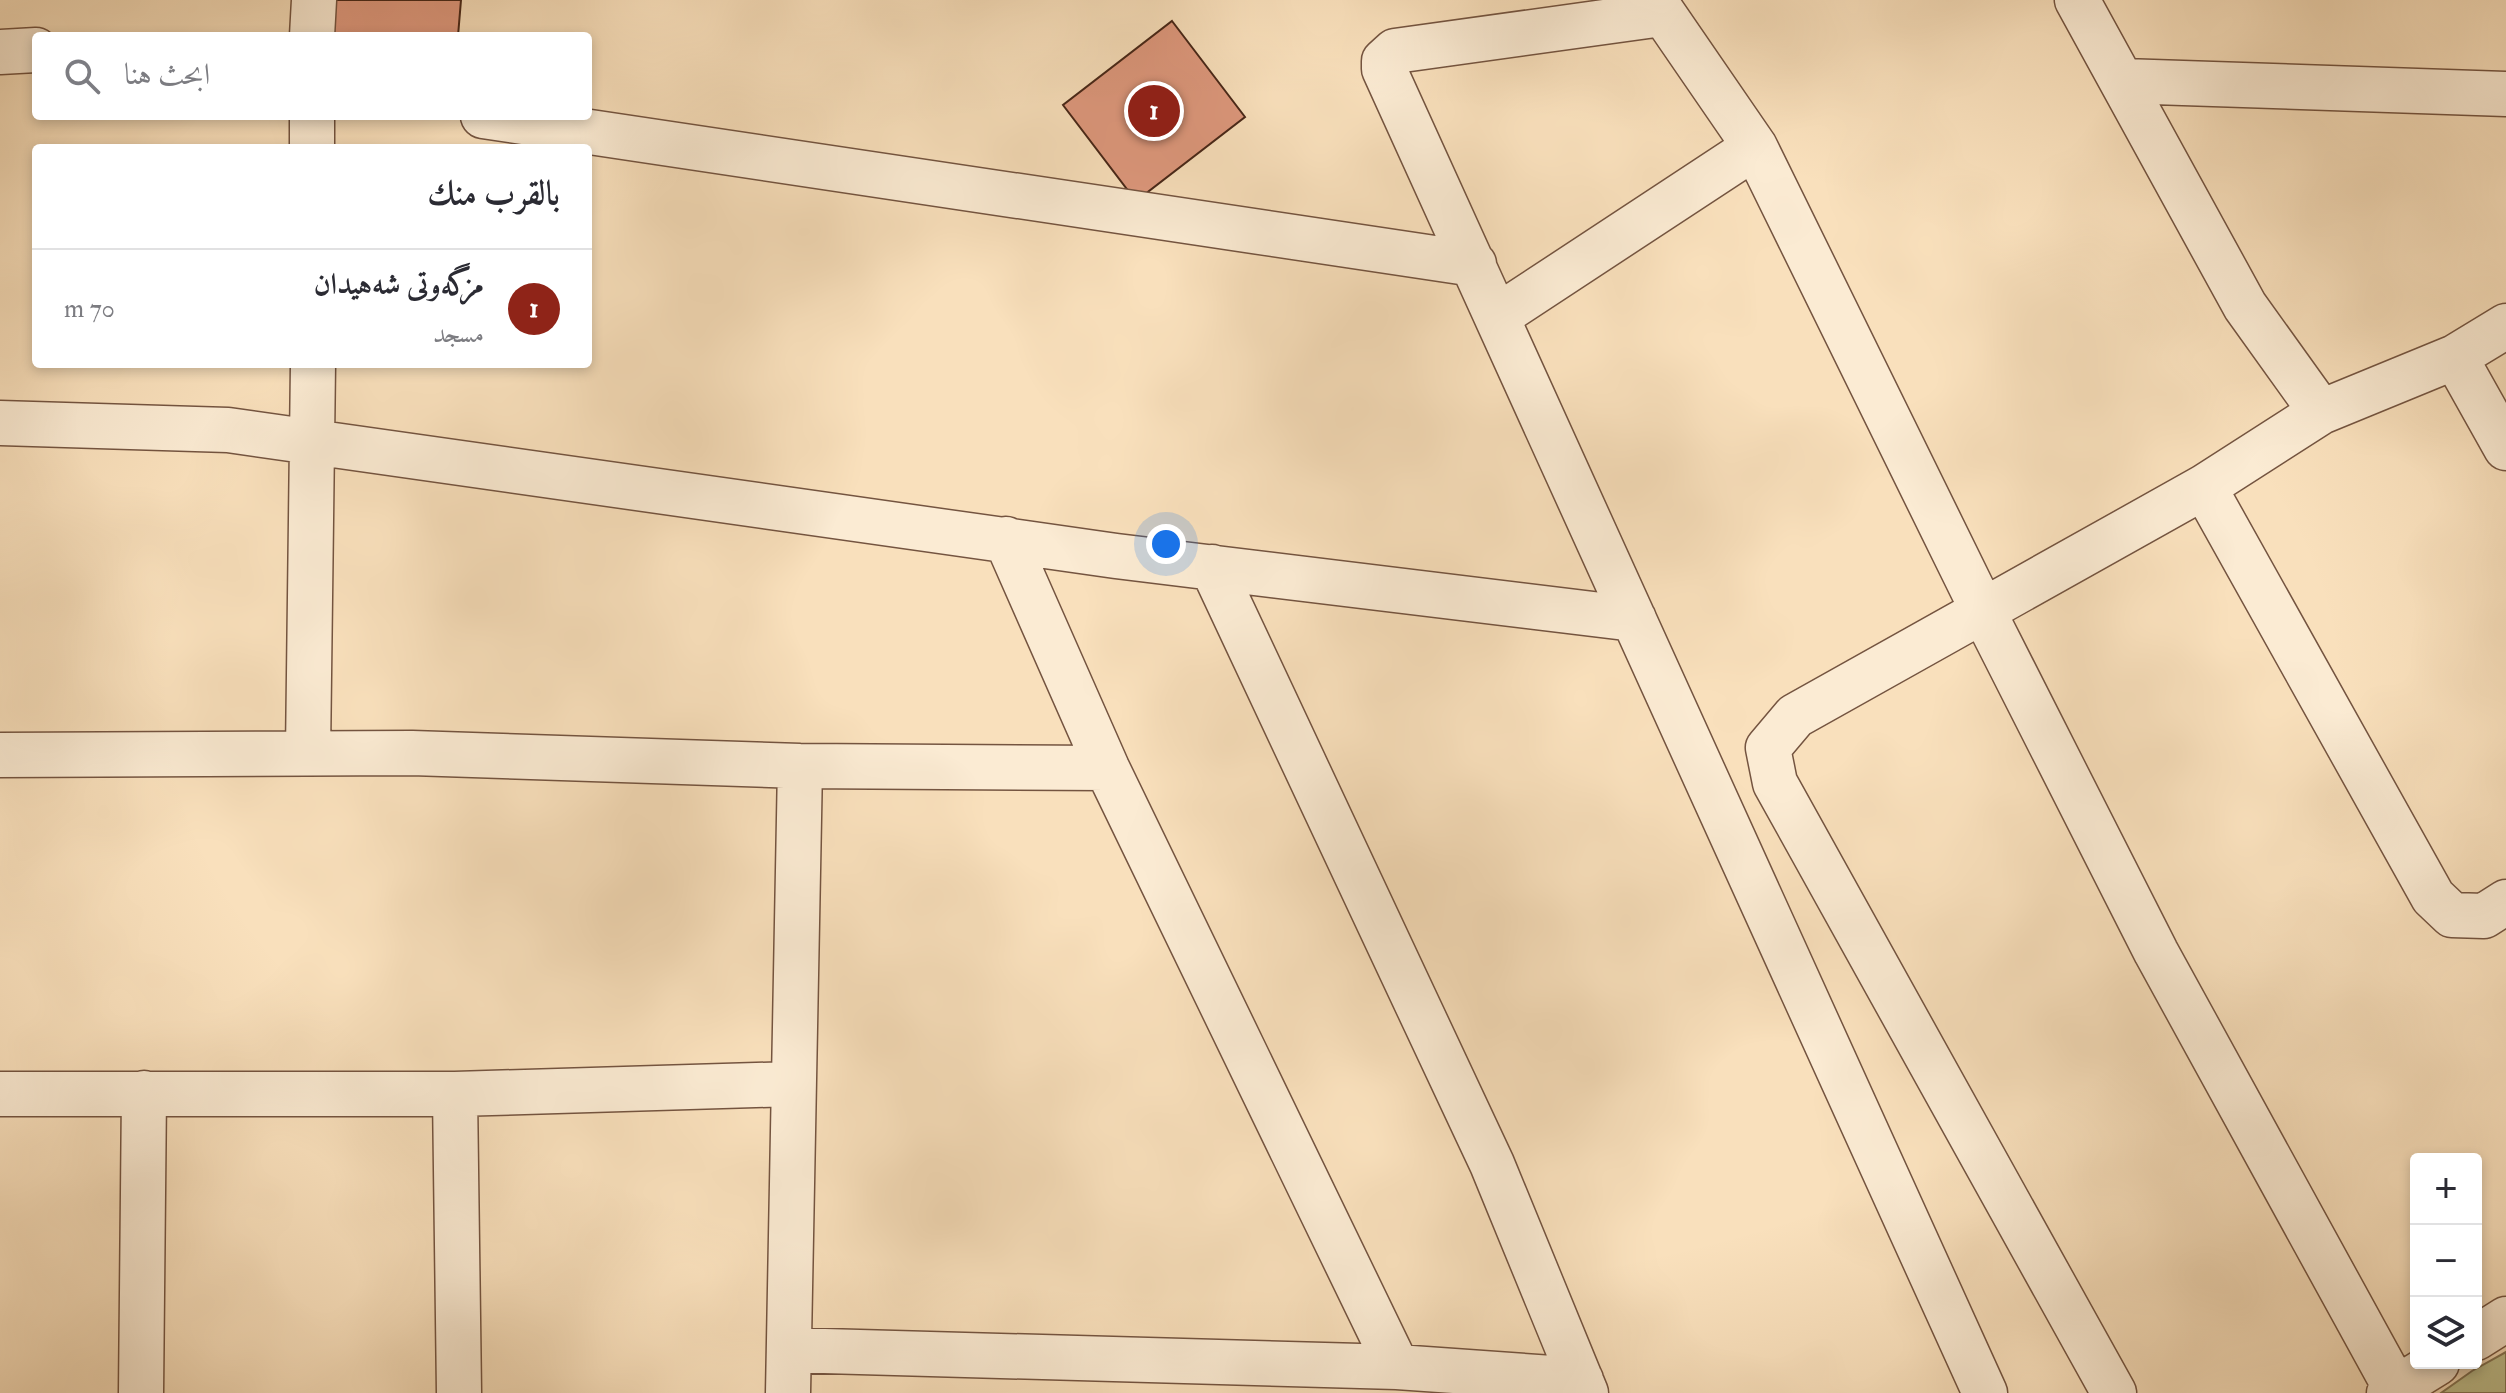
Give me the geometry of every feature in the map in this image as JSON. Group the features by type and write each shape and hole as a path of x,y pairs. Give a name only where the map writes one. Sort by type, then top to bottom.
{"street":[{"path":"312,32 314,0"},
{"path":"2077,0 2245,306 2321,412"},
{"path":"1985,1393 1498,316 1386,76 1384,61 1395,51 1658,7 1755,147 1982,609 2156,952 2392,1391 2427,1369"},
{"path":"0,52 32,50"},
{"path":"2123,81 2506,94"},
{"path":"312,120 312,144"},
{"path":"510,120 1474,264"},
{"path":"1498,316 1755,147"},
{"path":"2114,1393 1775,783 1768,748 1795,716 2204,487 2321,412 2455,357 2505,330"},
{"path":"2455,357 2506,448"},
{"path":"308,753 313,368"},
{"path":"0,423 228,430 1116,556 1634,619"},
{"path":"2204,487 2433,897 2452,915 2484,916 2506,902"},
{"path":"1006,539 1107,768 1397,1367"},
{"path":"789,1350 1397,1367 1584,1387 1492,1164 1212,567"},
{"path":"0,755 412,753 800,766 1107,768"},
{"path":"788,1393 800,766"},
{"path":"0,1094 455,1094 792,1084"},
{"path":"141,1393 144,1093"},
{"path":"455,1094 459,1393"},
{"path":"2482,1334 2506,1319"}],"green space":[{"path":"2506,1352 2506,1393 2441,1393 2472,1371 2482,1369 2482,1365"}],"building":[{"path":"330,0 461,0 458,32 327,32"},
{"path":"1172,21 1245,117 1136,201 1063,105"}],"place":[{"name":"مزگەوتی شەهیدان","path":"1154,111"}]}
